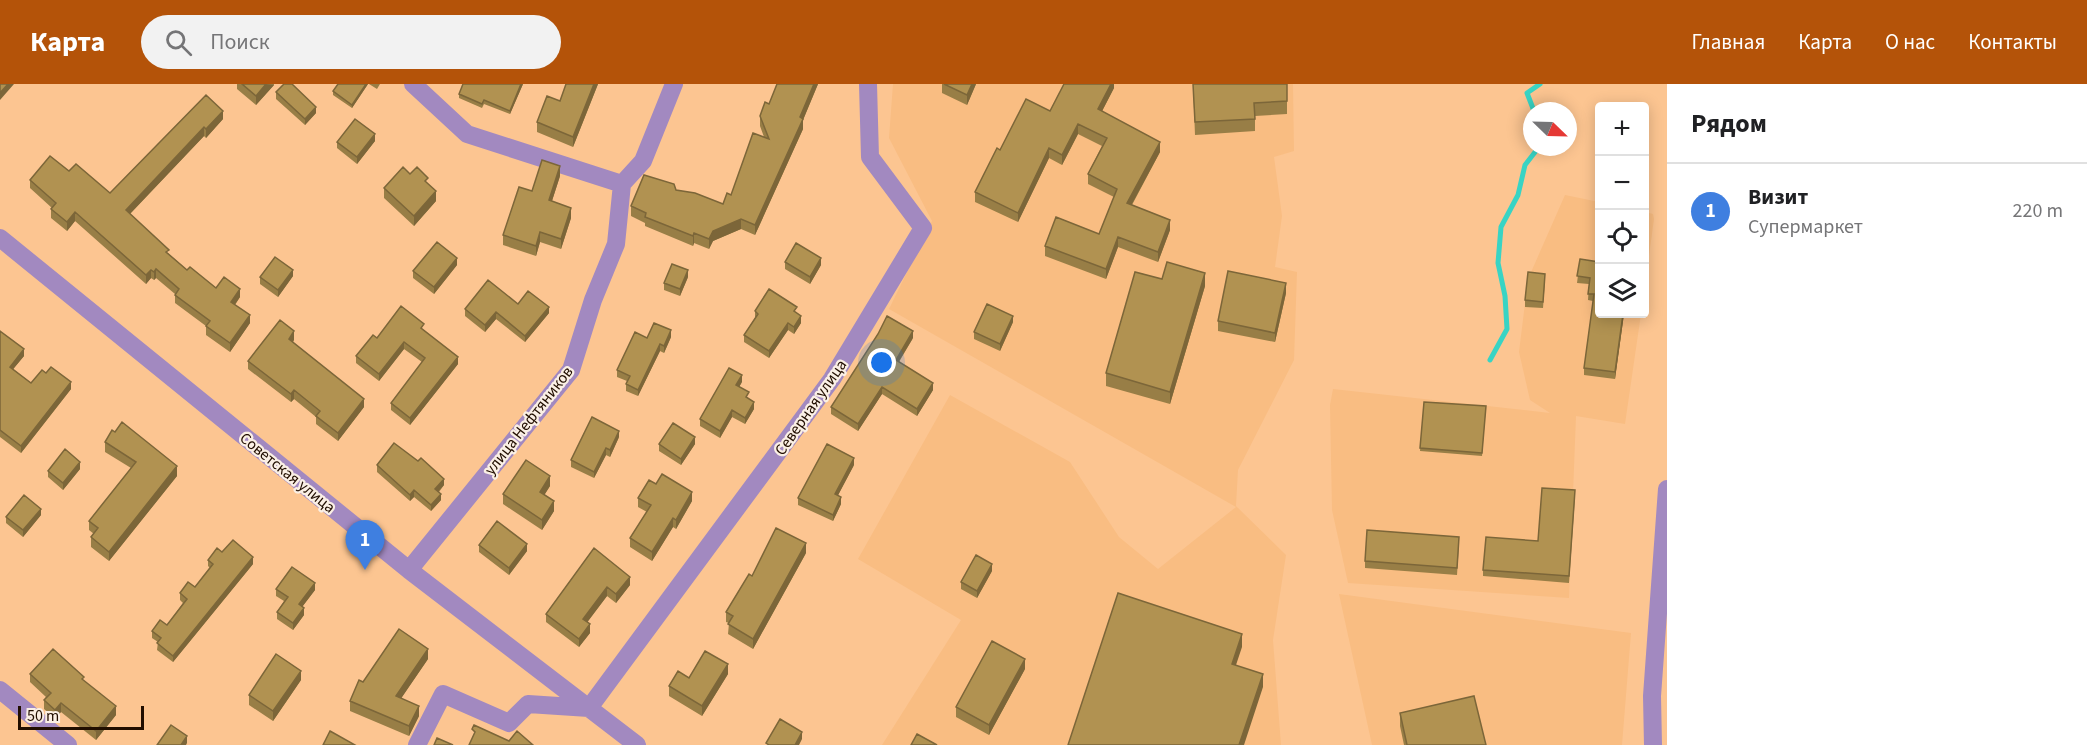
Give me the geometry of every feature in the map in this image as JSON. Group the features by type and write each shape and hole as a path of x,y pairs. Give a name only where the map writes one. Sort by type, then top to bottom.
{"street":[{"path":"413,84 467,134 622,184 643,161 674,84"},
{"name":"Северная улица","path":"589,708 832,379 923,228 870,157 868,84"},
{"name":"улица Нефтяников","path":"409,570 571,370 593,300 616,244 622,184"},
{"name":"Советская улица","path":"0,237 409,570 638,745"},
{"path":"1653,745 1652,696 1667,489"},
{"path":"0,690 68,745"},
{"path":"417,745 443,694 509,723 528,704 589,708"}],"shaded area":[{"path":"893,84 1293,84 1294,151 1274,157 1282,216 1275,267 1297,272 1294,360 1238,470 1236,506 1286,555 1273,640 1281,745 882,745 961,620 858,559 950,395 1070,462 1119,537 1158,569 1236,507 889,309 932,221 889,138"},
{"path":"1565,195 1595,201 1595,318 1640,318 1625,424 1576,416 1569,598 1348,583 1332,510 1330,405 1333,389 1550,413 1530,400 1519,352 1528,279"},
{"path":"1649,213 1653,214 1649,256"},
{"path":"1339,594 1631,633 1622,745 1372,745"}],"building":[{"path":"0,84 8,84 0,93"},
{"path":"242,84 266,84 256,96"},
{"path":"284,84 292,84 316,107 305,119 276,92"},
{"path":"338,84 366,84 352,105 333,91"},
{"path":"463,84 521,84 510,111 484,100 482,104 459,94"},
{"path":"566,84 594,84 573,137 537,122 547,96 560,101"},
{"path":"777,84 814,84 800,117 803,119 755,225 741,219 713,231 709,239 694,233 693,236 645,217 646,213 631,206 644,175 674,184 676,190 695,193 723,204 727,193 731,195 753,133 769,139 760,116 765,102 769,104"},
{"path":"944,84 972,84 967,95"},
{"path":"1064,84 1111,84 1098,109 1160,142 1127,203 1170,220 1158,252 1118,237 1106,269 1045,246 1056,217 1099,234 1117,189 1088,174 1107,138 1078,124 1062,155 1049,148 1018,213 975,192 997,148 1000,150 1026,99 1050,111"},
{"path":"1193,84 1287,84 1287,101 1254,103 1255,119 1195,122"},
{"path":"206,95 223,111 206,129 204,127 126,210 169,250 166,252 187,270 190,267 216,288 224,277 240,289 231,302 250,315 230,343 206,326 210,321 175,295 179,289 156,269 146,275 75,212 67,222 51,209 56,203 30,180 50,156 69,171 76,164 110,193"},
{"path":"355,119 375,134 357,157 337,142"},
{"path":"542,160 560,166 549,200 571,208 561,239 540,232 536,246 503,235 519,187 532,191"},
{"path":"403,167 410,174 417,167 428,178 425,181 436,191 414,216 384,188"},
{"path":"437,242 457,258 434,287 413,271"},
{"path":"796,243 821,258 810,277 785,262"},
{"path":"275,257 293,270 278,290 260,277"},
{"path":"1580,259 1595,261 1595,318 1622,318 1615,372 1584,368 1594,294 1588,294 1590,278 1577,276"},
{"path":"1167,262 1205,273 1170,392 1106,373 1135,272 1162,279"},
{"path":"672,264 688,270 680,289 664,283"},
{"path":"1228,271 1286,283 1275,333 1218,321"},
{"path":"1528,272 1545,274 1543,302 1525,300"},
{"path":"488,280 518,304 528,291 549,307 525,336 496,312 485,325 465,309"},
{"path":"769,289 797,307 794,311 801,316 794,327 788,323 769,351 744,335 758,314 755,311"},
{"path":"987,304 1013,316 1000,344 974,332"},
{"path":"401,306 424,324 421,328 458,357 410,418 391,403 425,358 404,342 379,374 356,356 373,335 377,338"},
{"path":"887,316 913,331 896,360 933,383 917,409 882,387 858,424 831,407"},
{"path":"280,320 294,331 289,339 364,399 338,433 316,416 320,411 294,390 291,394 248,361"},
{"path":"654,323 671,330 664,346 660,344 638,390 626,384 630,376 617,370 635,332 647,338"},
{"path":"0,331 24,349 10,367 31,383 42,370 46,373 51,367 71,382 21,446 0,430"},
{"path":"729,368 742,375 736,385 749,392 746,397 754,402 745,418 732,410 720,431 700,419"},
{"path":"1424,402 1486,406 1482,453 1420,448"},
{"path":"592,417 619,431 610,450 606,448 594,472 571,460"},
{"path":"122,422 177,466 109,552 91,537 98,528 89,521 136,462 105,442 112,430 115,432"},
{"path":"673,423 695,437 681,459 659,444"},
{"path":"394,443 418,461 421,458 444,479 435,489 441,494 431,505 414,490 410,495 377,465"},
{"path":"827,444 854,458 835,494 841,497 833,515 798,498"},
{"path":"65,449 80,462 63,483 48,471"},
{"path":"526,460 550,476 540,492 554,501 542,520 503,494"},
{"path":"662,474 692,492 676,520 673,518 652,552 630,538 651,505 638,498 649,480 656,484"},
{"path":"1542,488 1575,490 1569,576 1483,570 1486,537 1538,541"},
{"path":"24,495 41,509 23,530 6,517"},
{"path":"497,521 527,544 509,568 479,545"},
{"path":"776,528 806,543 753,639 728,624 733,616 726,612 749,574 752,576"},
{"path":"1367,530 1459,537 1457,568 1365,561"},
{"path":"233,540 253,557 173,656 157,643 161,638 152,631 160,620 167,625 187,599 180,593 188,582 195,587 213,564 208,560 217,548 222,552"},
{"path":"594,548 630,577 616,594 607,587 583,619 590,624 579,639 546,614"},
{"path":"976,555 992,564 977,591 961,582"},
{"path":"292,567 315,583 299,604 304,608 293,623 277,612 288,597 276,589"},
{"path":"1118,593 1242,634 1232,664 1263,674 1239,745 1068,745"},
{"path":"399,629 428,649 396,696 419,706 409,726 350,701 359,680 363,682"},
{"path":"992,641 1025,659 989,725 956,707"},
{"path":"53,649 84,677 82,679 116,706 96,731 61,703 55,710 44,700 51,693 30,674"},
{"path":"705,651 728,664 702,706 669,686 678,671 689,678"},
{"path":"276,654 301,671 273,711 249,695"},
{"path":"1474,696 1486,745 1407,745 1400,713"},
{"path":"780,719 802,732 795,745 766,743"},
{"path":"171,725 187,736 181,745 157,745"},
{"path":"474,725 509,741 517,731 533,745 469,745 475,732 472,729"},
{"path":"330,731 355,745 323,745"},
{"path":"917,734 937,745 911,745"},
{"path":"437,738 453,745 434,745"}],"waterway":[{"path":"1530,102 1527,93 1540,84"},
{"path":"1490,360 1507,329 1505,296 1498,263 1501,227 1518,195 1525,165 1532,156"}],"place":[{"name":"Визит","path":"365,570"}]}
